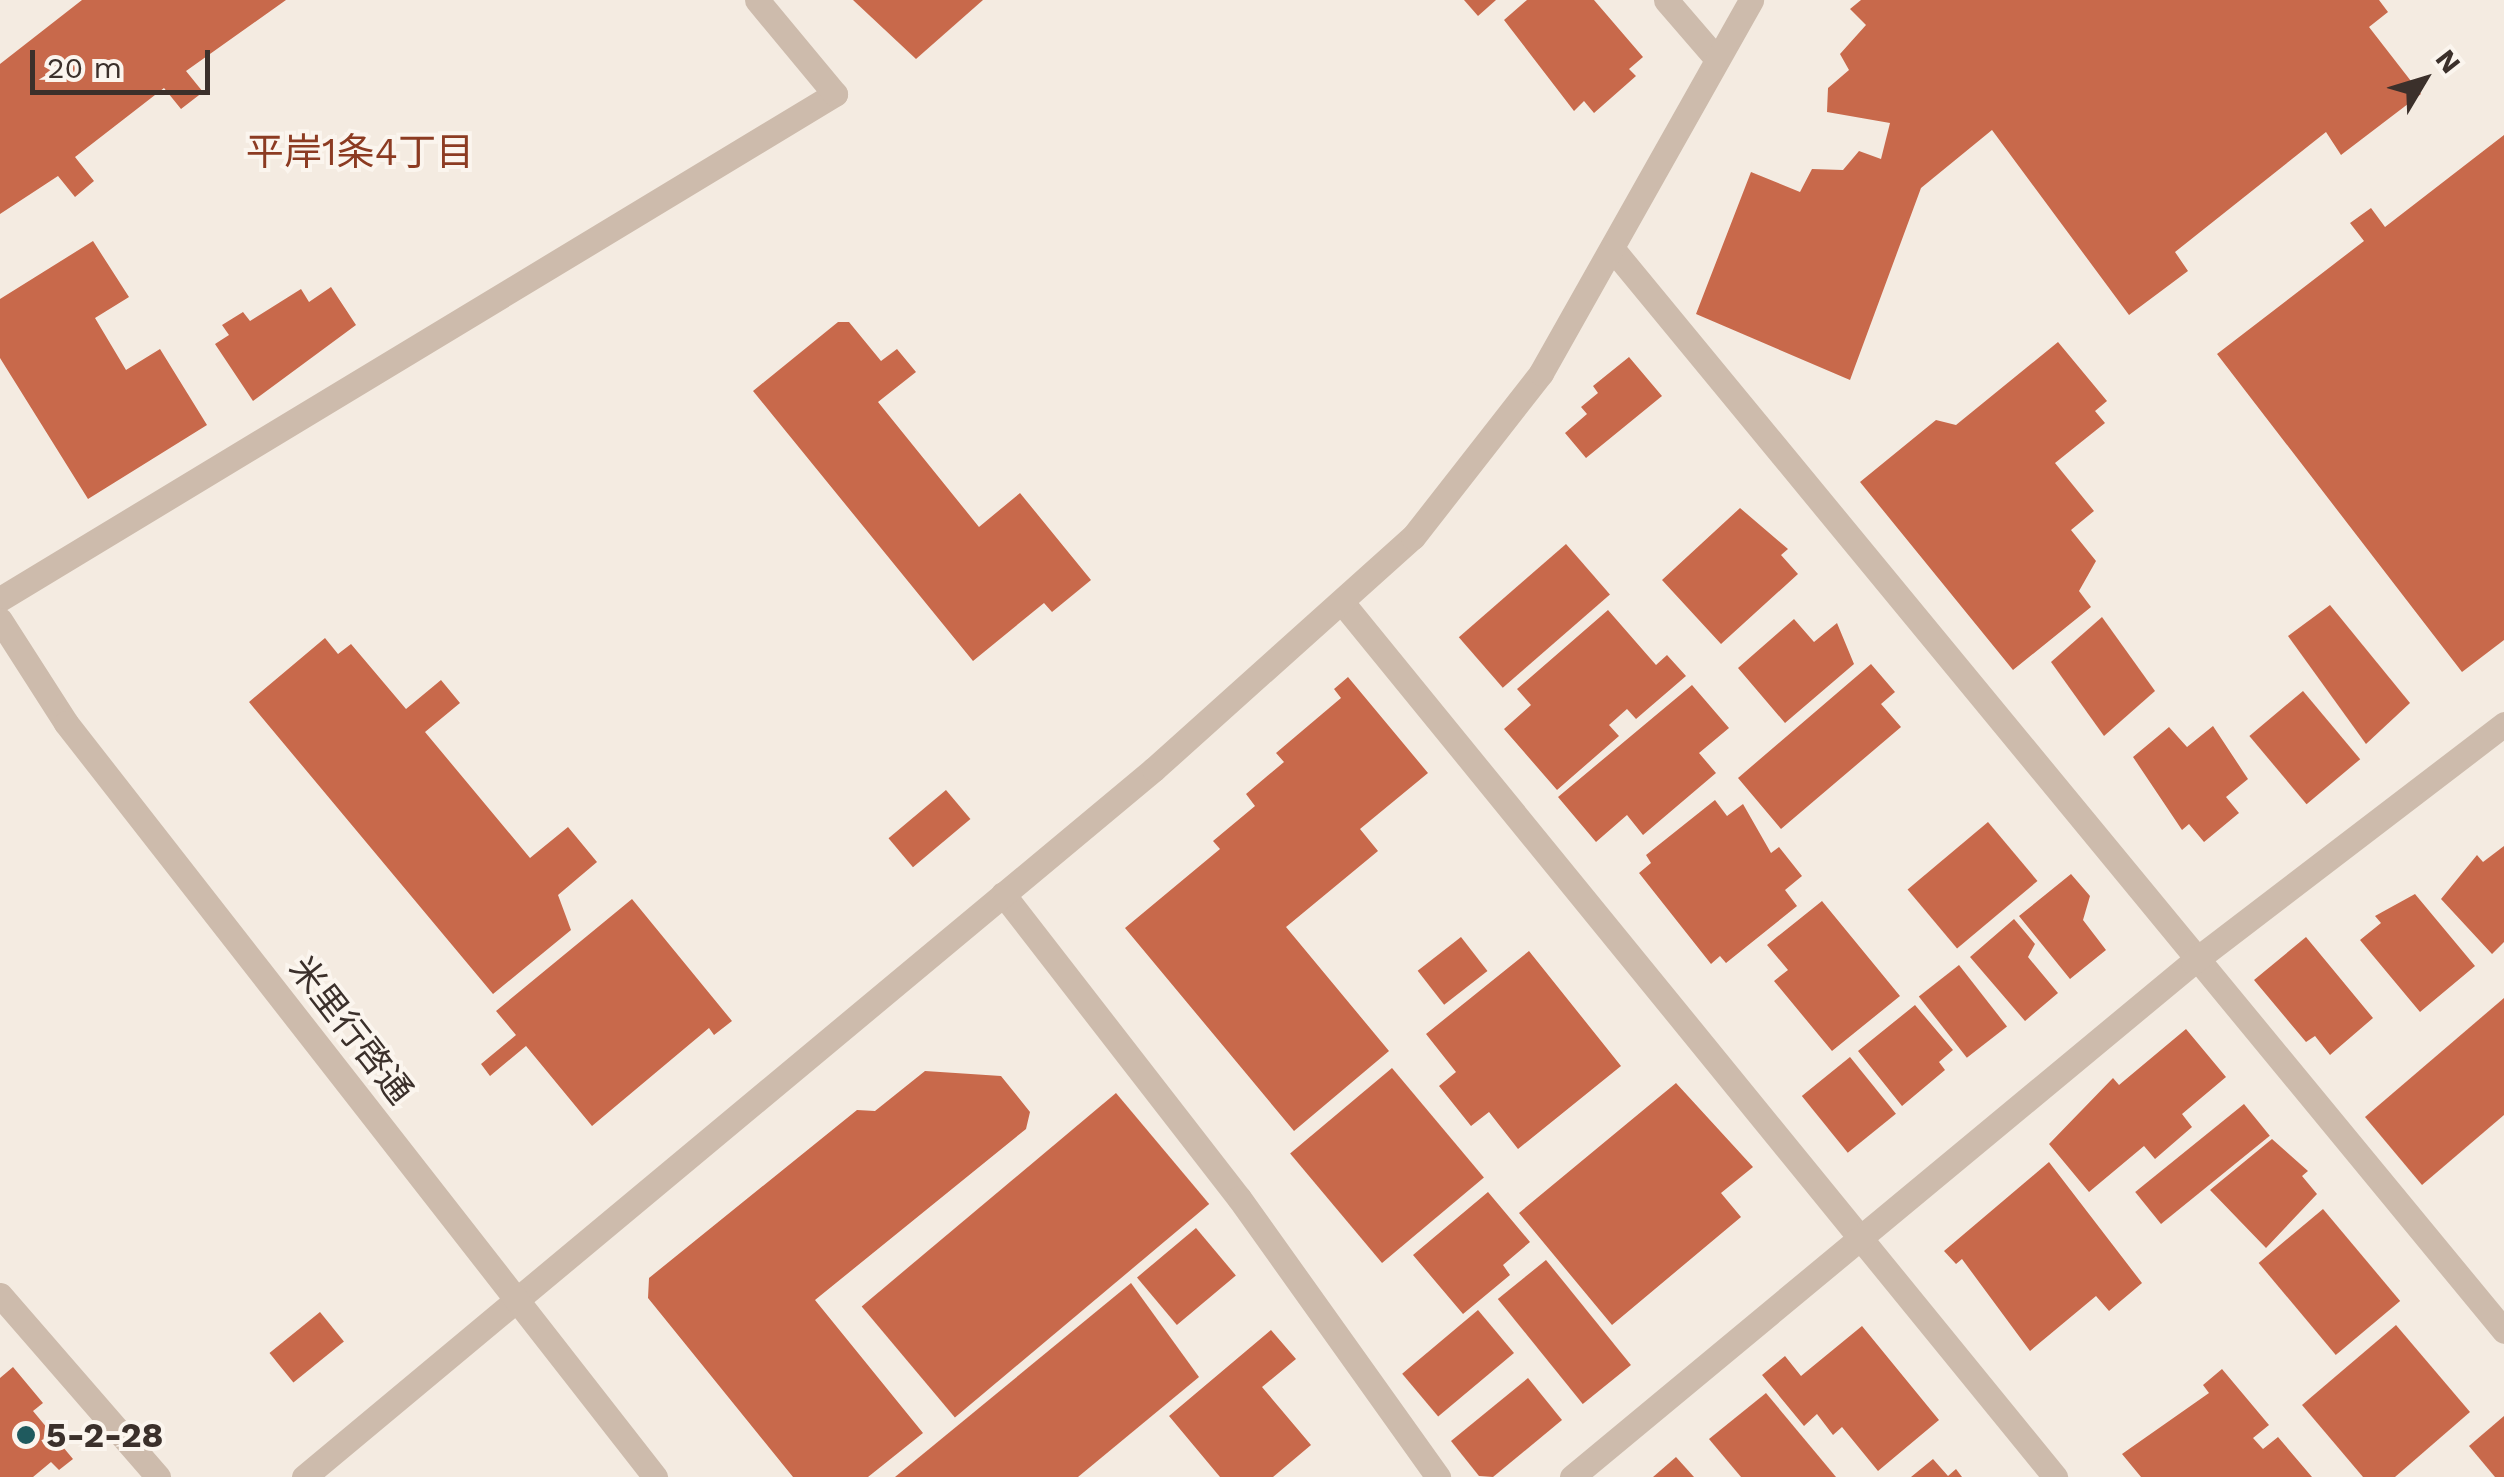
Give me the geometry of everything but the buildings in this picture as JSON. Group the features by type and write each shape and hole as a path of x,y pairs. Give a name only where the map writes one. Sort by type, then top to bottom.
{"street":[{"path":"0,599 835,94 757,0"},
{"path":"1666,0 1717,59"},
{"path":"304,1477 1344,606 1478,461 1614,252 1750,0"},
{"path":"1614,252 2193,962 2504,1332"},
{"path":"1344,606 1863,1234 2055,1477"},
{"name":"米里行啓通","path":"0,620 66,723 656,1477"},
{"path":"1572,1477 2193,962 2504,724"},
{"path":"1003,894 1240,1198 1438,1477"},
{"path":"0,1294 158,1477"}],"place":[{"name":"5-2-28","path":"26,1435"}],"district":[{"name":"平岸1条4丁目","path":"360,153"}]}
